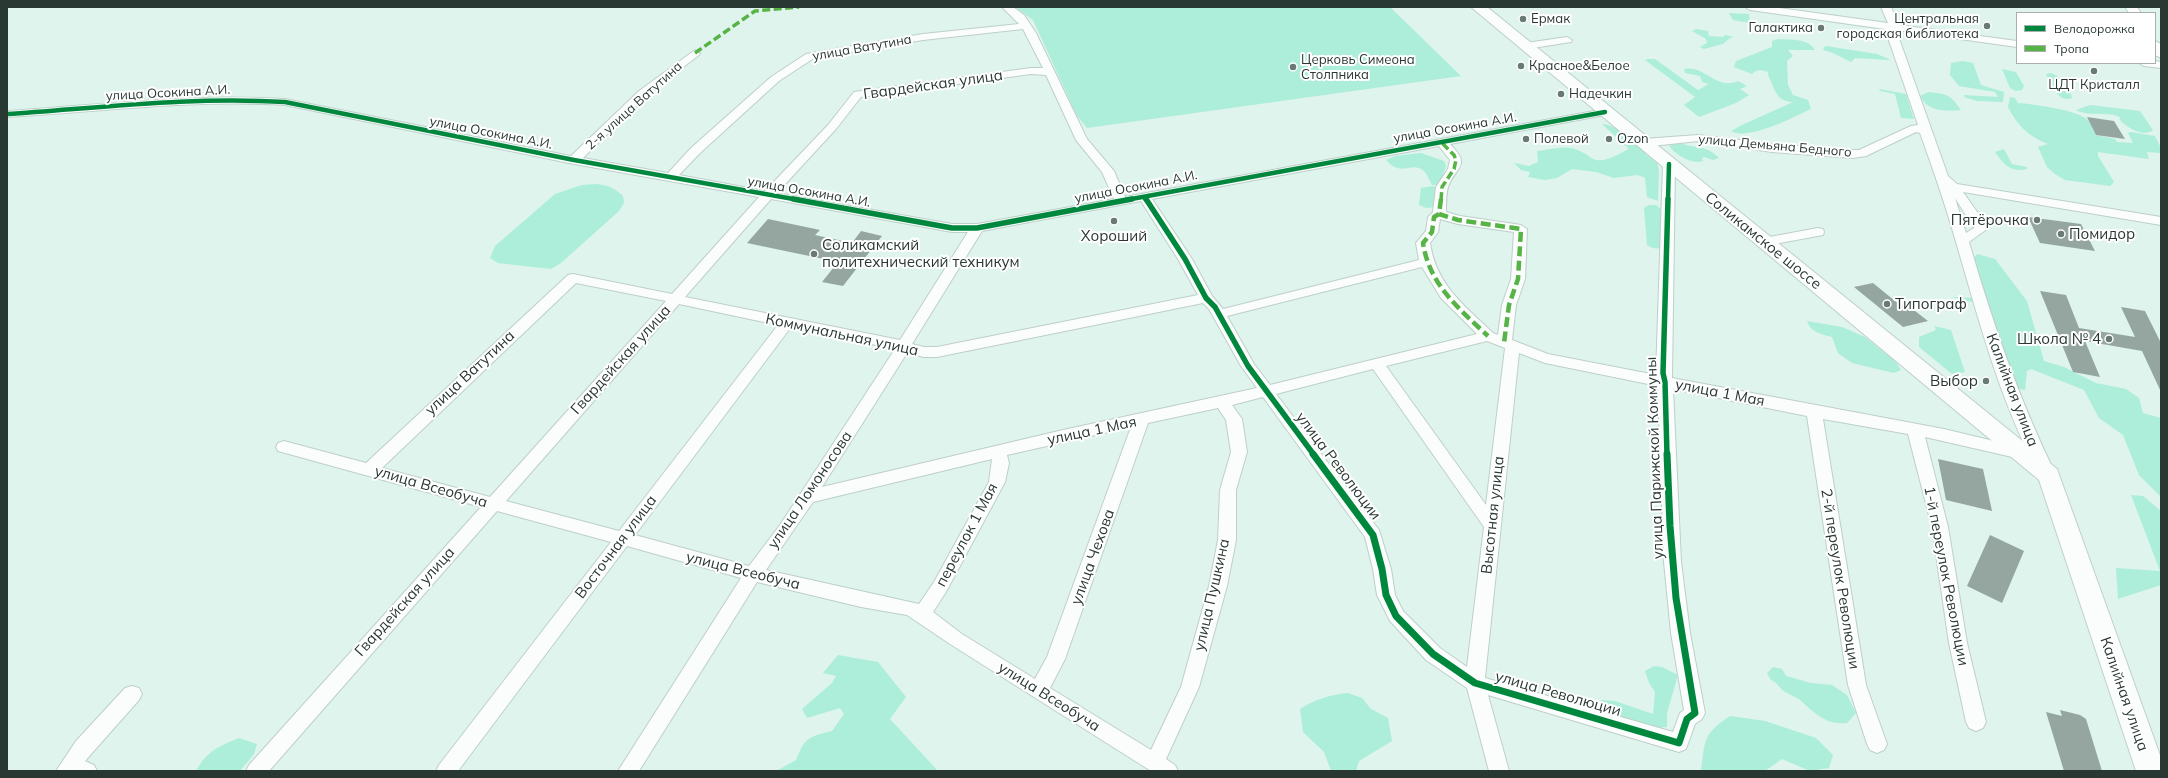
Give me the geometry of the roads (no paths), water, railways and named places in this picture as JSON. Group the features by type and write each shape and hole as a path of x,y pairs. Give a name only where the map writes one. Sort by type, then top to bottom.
{"highway":[{"name":"Соликамское шоссе","path":"1478,7 2048,475"},
{"name":"Калийная улица","path":"2048,475 2151,771"}],"street":[{"path":"1007,7 1020,17 1031,33 1082,140 1108,170 1121,202"},
{"path":"1750,7 2016,44"},
{"path":"1886,7 1925,130 1942,178 1953,187 1979,223 1981,229 1962,241"},
{"name":"улица Ватутина","path":"671,177 695,151 775,79 800,61 810,56 923,37 1025,26"},
{"path":"1526,46 1567,40"},
{"name":"2-я улица Ватутина","path":"574,160 643,93 695,52"},
{"name":"Гвардейская улица","path":"256,771 766,196 832,127 846,107 858,94 1023,72 1049,72"},
{"name":"улица Осокина А.И.","path":"7,114 189,102 269,100 297,104 574,160 766,196 952,228 977,228 1605,112"},
{"name":"улица Демьяна Бедного","path":"1643,144 1698,138 1772,148 1853,154 1862,153 1915,128 1925,130"},
{"path":"1439,214 1442,187 1454,169 1456,160 1454,155 1441,142"},
{"name":"улица Парижской Коммуны","path":"1669,164 1663,365 1674,598 1680,643 1687,670 1690,698 1695,713 1687,719 1679,743"},
{"name":"Калийная улица","path":"1942,178 1987,325 2032,444 2048,475"},
{"path":"1953,187 2161,221"},
{"name":"улица Революции","path":"1144,197 1185,259 1206,298 1219,314 1248,366 1264,390 1373,535 1382,569 1386,595 1396,616 1433,654 1475,683 1679,743"},
{"path":"1488,336 1440,288 1427,262 1424,254 1423,243 1432,232 1434,217 1439,214 1458,220 1521,229 1518,279 1509,305 1508,345"},
{"name":"улица Ломоносова","path":"628,771 753,574 807,497 904,346 977,228"},
{"path":"1764,242 1818,232"},
{"path":"1219,314 1427,262"},
{"name":"улица Ватутина","path":"369,470 573,278"},
{"name":"Коммунальная улица","path":"573,278 904,346 915,352 937,352 1206,298"},
{"name":"Восточная улица","path":"446,771 621,539 787,323"},
{"name":"улица 1 Мая","path":"807,497 1222,402 1264,390 1488,336 1545,358 1814,412 1915,430 2022,454"},
{"name":"Высотная улица","path":"1475,683 1492,526 1508,345"},
{"path":"1376,363 1492,526"},
{"name":"улица Пушкина","path":"1161,766 1190,687 1218,586 1227,540 1228,490 1239,452 1234,419 1222,402"},
{"name":"2-й переулок Революции","path":"1814,412 1857,685 1877,744"},
{"name":"улица Чехова","path":"1038,690 1056,659 1141,420"},
{"name":"1-й переулок Революции","path":"1915,430 1940,527 1958,643 1976,722"},
{"name":"улица Всеобуча","path":"284,447 493,505 753,574 861,600 910,608 922,614 956,639 1161,766"},
{"name":"переулок 1 Мая","path":"922,614 940,587 997,482 1001,463 999,452"},
{"path":"1475,683 1499,771"},
{"path":"74,769 82,747 132,694"}],"place":[{"name":"Ермак","path":"1523,19"},
{"name":"Центральная городская библиотека","path":"1987,26"},
{"name":"Галактика","path":"1821,28"},
{"name":"Красное&Белое","path":"1521,66"},
{"name":"Церковь Симеона Столпника","path":"1293,67"},
{"name":"ЦДТ Кристалл","path":"2094,71"},
{"name":"Надечкин","path":"1561,94"},
{"name":"Полевой","path":"1526,139"},
{"name":"Ozon","path":"1609,139"},
{"name":"Пятёрочка","path":"2037,220"},
{"name":"Хороший","path":"1114,221"},
{"name":"Помидор","path":"2061,234"},
{"name":"Соликамский политехнический техникум","path":"814,254"},
{"name":"Типограф","path":"1887,304"},
{"name":"Школа № 4","path":"2109,339"},
{"name":"Выбор","path":"1986,381"}]}
